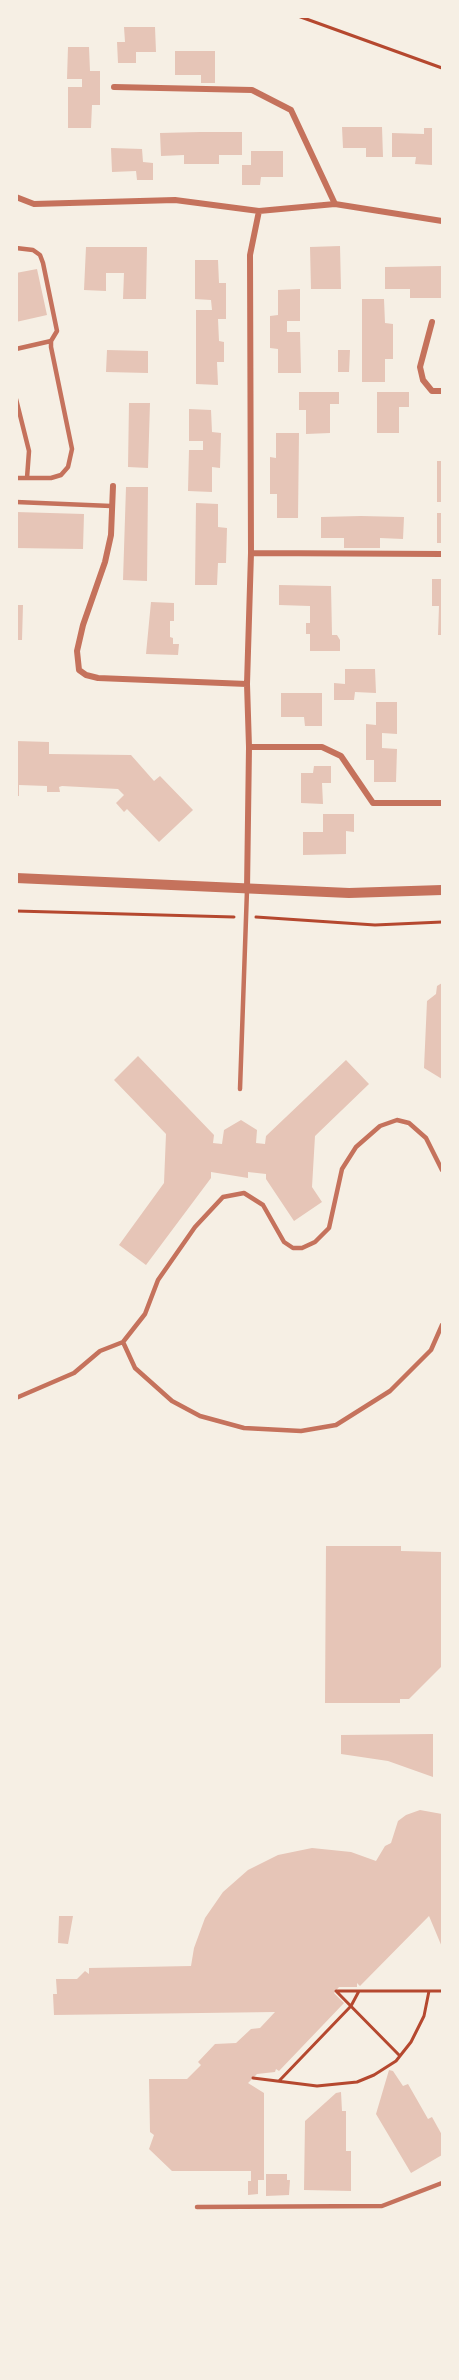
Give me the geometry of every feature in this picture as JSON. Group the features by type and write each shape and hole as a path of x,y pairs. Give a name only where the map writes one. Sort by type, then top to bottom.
{"street":[{"path":"114,87 252,90 291,110 335,204"},
{"path":"16,197 34,204 175,200 259,211 335,204 442,221"},
{"path":"247,890 249,747 247,684 251,553 250,255 259,211"},
{"path":"432,322 420,367 423,380 432,391 442,391"},
{"path":"113,486 111,535 105,562 83,625 77,651 79,670 86,675 98,678 247,684"},
{"path":"251,553 442,554"},
{"path":"249,747 322,747 341,756 373,803 442,803"},
{"path":"16,878 349,893 442,890"}],"lane":[{"path":"16,248 33,250 40,255 57,332 51,341 16,349"},
{"path":"16,478 51,478 61,475 68,467 71,456 72,449 51,341"},
{"path":"16,399 29,451 27,478"},
{"path":"16,502 111,506"},
{"path":"240,1089 247,890"},
{"path":"16,1398 74,1373 100,1351 123,1342 145,1314 158,1280 195,1227 223,1197 244,1193 263,1205 284,1242 293,1248 302,1248 315,1242 330,1228 342,1169 357,1147 380,1126 397,1120 409,1123 426,1138 442,1170"},
{"path":"123,1342 135,1368 172,1401 200,1416 244,1428 301,1431 336,1425 390,1391 431,1350 442,1325"},
{"path":"197,2207 382,2206 442,2183"}],"path":[{"path":"298,16 442,68"},
{"path":"16,911 284,918 375,925 442,922"},
{"path":"400,2057 336,1991 442,1991"},
{"path":"279,2081 351,2006 359,1991"},
{"path":"253,2078 317,2086 357,2082 374,2075 400,2057 411,2042 424,2016 429,1991"}],"building":[{"path":"124,27 155,27 156,52 136,52 136,63 118,63 117,42 125,42"},
{"path":"68,47 89,47 90,71 100,71 100,105 92,105 91,128 68,128 68,87 82,87 82,79 67,79"},
{"path":"175,51 215,51 215,83 201,83 201,75 175,75"},
{"path":"342,127 382,127 383,157 366,157 366,148 343,148"},
{"path":"424,128 432,128 432,165 415,164 416,157 392,157 392,133 424,134"},
{"path":"242,132 242,155 219,155 219,164 184,164 184,155 161,156 160,133"},
{"path":"111,148 142,149 143,162 153,163 153,180 137,180 136,171 112,172"},
{"path":"251,151 283,151 283,177 261,177 260,185 242,185 242,165 251,165"},
{"path":"340,246 341,289 311,289 310,247"},
{"path":"86,247 147,247 146,299 123,299 124,273 106,273 106,291 84,290"},
{"path":"195,260 218,260 219,283 226,283 226,319 218,319 219,341 224,342 224,362 217,362 218,385 196,384 196,310 212,310 211,300 195,299"},
{"path":"442,266 442,298 410,298 410,289 385,289 385,267"},
{"path":"37,269 47,315 16,322 16,273"},
{"path":"300,289 300,321 287,321 287,332 300,332 301,373 278,373 278,349 270,348 270,316 278,315 278,290"},
{"path":"362,299 384,299 385,323 393,324 393,359 385,359 385,382 362,382"},
{"path":"107,350 148,351 148,373 106,372"},
{"path":"338,350 350,350 349,372 338,372"},
{"path":"299,392 339,392 339,404 330,404 330,433 306,434 306,410 299,410"},
{"path":"377,392 409,392 409,407 399,407 399,433 377,433"},
{"path":"129,403 150,403 148,468 128,467"},
{"path":"189,409 211,410 212,432 221,433 220,468 212,467 212,492 188,491 189,450 203,450 203,441 189,441"},
{"path":"276,433 299,433 298,518 277,518 277,494 270,494 270,457 276,458"},
{"path":"437,461 442,461 442,502 437,502"},
{"path":"126,487 148,487 147,581 123,580"},
{"path":"196,503 218,504 218,527 227,528 226,563 218,563 217,585 195,585"},
{"path":"16,512 84,514 83,549 16,548"},
{"path":"437,513 442,513 442,543 437,543"},
{"path":"321,517 404,517 403,539 380,538 380,548 344,548 344,538 321,538"},
{"path":"432,579 442,579 442,635 438,635 439,606 432,606"},
{"path":"279,585 331,586 332,635 337,635 340,640 340,651 310,651 310,634 306,634 306,623 310,623 310,606 279,605"},
{"path":"151,602 174,603 174,621 170,621 170,637 173,638 173,644 179,644 178,655 146,654"},
{"path":"16,605 23,605 22,640 16,640"},
{"path":"345,669 375,669 376,693 355,692 354,700 334,700 334,683 345,684"},
{"path":"281,693 322,693 322,726 305,726 304,717 281,717"},
{"path":"376,702 397,702 397,734 382,733 382,748 397,749 396,782 374,782 374,760 366,760 366,724 376,725"},
{"path":"16,741 49,742 49,754 131,755 154,781 160,776 193,810 159,842 127,809 124,812 116,803 124,795 118,789 62,786 59,787 60,792 47,792 47,786 19,785 19,796 16,796"},
{"path":"314,766 331,766 331,783 322,783 323,804 301,803 301,773 313,773"},
{"path":"323,814 354,814 354,832 346,831 346,854 303,855 303,832 323,832"},
{"path":"442,983 442,1079 424,1068 427,1001 436,994 437,986"},
{"path":"138,1056 214,1135 213,1143 222,1144 224,1130 241,1120 257,1130 256,1143 265,1144 266,1136 346,1060 369,1084 315,1136 312,1187 322,1202 294,1221 266,1179 266,1174 248,1172 248,1178 211,1172 211,1178 146,1265 119,1245 164,1183 166,1134 114,1080"},
{"path":"326,1546 401,1546 401,1551 442,1552 442,1666 409,1699 400,1699 400,1703 325,1703"},
{"path":"433,1734 433,1777 388,1761 341,1754 341,1735"},
{"path":"420,1810 442,1814 442,1947 429,1916 360,1986 357,1983 357,1987 339,1987 334,1993 344,2003 279,2071 276,2069 275,2072 257,2074 248,2083 264,2093 264,2180 258,2180 258,2194 248,2195 251,2171 172,2171 149,2149 154,2135 150,2132 149,2079 187,2079 201,2065 198,2062 215,2044 236,2043 251,2029 260,2028 275,2012 54,2015 53,1994 57,1994 56,1979 77,1979 85,1971 89,1974 89,1968 191,1966 194,1948 205,1918 223,1892 248,1870 278,1855 312,1848 351,1852 376,1861 385,1846 391,1843 398,1821"},
{"path":"59,1916 73,1916 68,1944 58,1943"},
{"path":"389,2070 393,2071 403,2086 408,2084 428,2119 432,2117 442,2135 442,2155 411,2173 376,2114"},
{"path":"341,2092 342,2111 346,2111 346,2151 351,2151 351,2191 304,2190 305,2121 336,2093"},
{"path":"266,2174 287,2174 287,2180 290,2180 289,2195 266,2196"}]}
